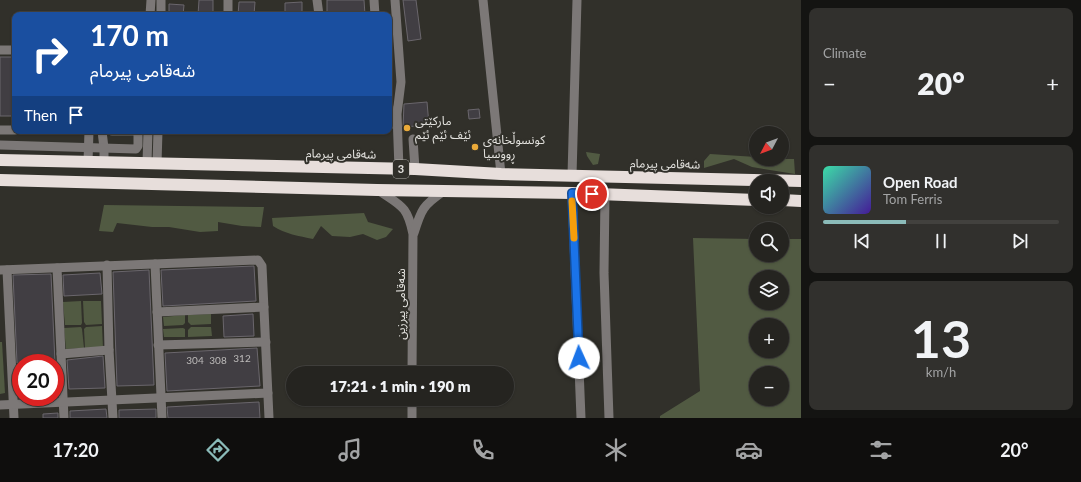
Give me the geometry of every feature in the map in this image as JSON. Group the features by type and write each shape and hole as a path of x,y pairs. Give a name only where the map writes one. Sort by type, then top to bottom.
{"highway":[{"name":"شەقامی پیرمام","path":"0,160 397,169 501,174 801,181"},
{"name":"3","path":"0,180 378,190 572,193 749,200"},
{"path":"789,200 801,201"}],"street":[{"path":"150,12 151,0"},
{"path":"161,12 162,0"},
{"path":"228,0 228,12"},
{"path":"318,0 319,12"},
{"path":"374,0 375,12"},
{"path":"395,0 401,82 394,97 392,112 397,169"},
{"path":"483,0 501,174"},
{"path":"572,176 577,0"},
{"path":"0,50 12,50"},
{"path":"0,130 12,130"},
{"path":"88,162 89,134"},
{"path":"102,134 104,162"},
{"path":"0,144 136,149 138,146 138,134"},
{"path":"148,134 152,163"},
{"path":"152,163 157,134"},
{"path":"413,139 415,170"},
{"path":"378,190 402,206 408,217 413,234"},
{"path":"413,234 419,215 429,200 444,191"},
{"path":"572,193 581,418"},
{"path":"605,194 604,273 609,418"},
{"name":"شەقامی پیرزین","path":"412,366 413,234"},
{"path":"12,378 4,270 258,260 262,266 269,418"},
{"path":"155,264 162,418"},
{"path":"107,266 109,350 113,418"},
{"path":"57,268 61,354 109,350"},
{"path":"157,312 264,307"},
{"path":"158,345 266,342"},
{"path":"64,403 268,393"},
{"path":"0,405 12,405"},
{"path":"14,406 14,418"},
{"path":"63,406 64,418"},
{"path":"412,406 412,418"}],"green space":[{"path":"586,152 600,154 598,164 593,165"},
{"path":"710,154 749,157 749,166 734,159 704,168 704,161"},
{"path":"789,159 794,159 795,174 750,166 789,166"},
{"path":"104,205 264,207 261,227 242,226 218,222 218,231 200,232 169,227 152,227 117,223 113,232 99,231"},
{"path":"364,213 368,222 393,229 386,237 377,240 363,234 350,237 332,236 321,226 313,239 278,229 273,226 272,218"},
{"path":"693,238 749,239 749,262 789,262 789,239 801,239 801,418 660,418 660,416 700,391"},
{"path":"81,301 81,325 65,325 63,302"},
{"path":"83,301 101,301 102,324 86,325 84,322"},
{"path":"211,314 211,324 191,325 188,322 188,315"},
{"path":"185,315 185,323 183,325 164,326 163,317"},
{"path":"102,326 103,348 85,348 84,329 86,327"},
{"path":"81,327 84,348 66,349 64,328"},
{"path":"191,327 211,327 212,336 188,337 188,330"},
{"path":"163,329 185,329 185,337 164,337"},
{"path":"0,342 2,342 5,393 0,394"}],"building":[{"path":"199,0 213,0 213,12 198,12"},
{"path":"327,0 364,0 365,12 327,12"},
{"path":"403,0 416,0 421,39 408,41"},
{"path":"239,2 255,2 254,12 238,12"},
{"path":"302,2 302,12 285,12 285,3"},
{"path":"169,4 184,5 183,12 169,12"},
{"path":"0,57 12,57 12,116 0,116"},
{"path":"427,102 429,125 403,127 404,104"},
{"path":"479,109 480,118 469,119 468,110"},
{"path":"254,266 256,301 163,306 161,270"},
{"path":"149,270 154,385 117,386 113,272"},
{"path":"100,273 102,294 64,296 63,275"},
{"path":"51,274 55,354 17,354 13,275"},
{"path":"253,314 254,336 224,337 223,316"},
{"path":"257,348 260,386 167,391 165,353"},
{"path":"103,356 105,388 69,389 67,360"},
{"path":"259,402 260,418 168,418 167,407"},
{"path":"106,409 107,418 70,418 70,411"},
{"path":"156,409 156,418 119,418 119,410"},
{"path":"58,413 58,418 43,418 43,414"}],"slow traffic":[{"path":"572,201 574,238"}],"place":[{"name":"مارکێتی ئێف ئێم ئێم","path":"407,128"},
{"name":"کونسوڵخانەی ڕووسیا","path":"475,147"}],"route":[{"path":"579,358 572,193 592,194"}]}
